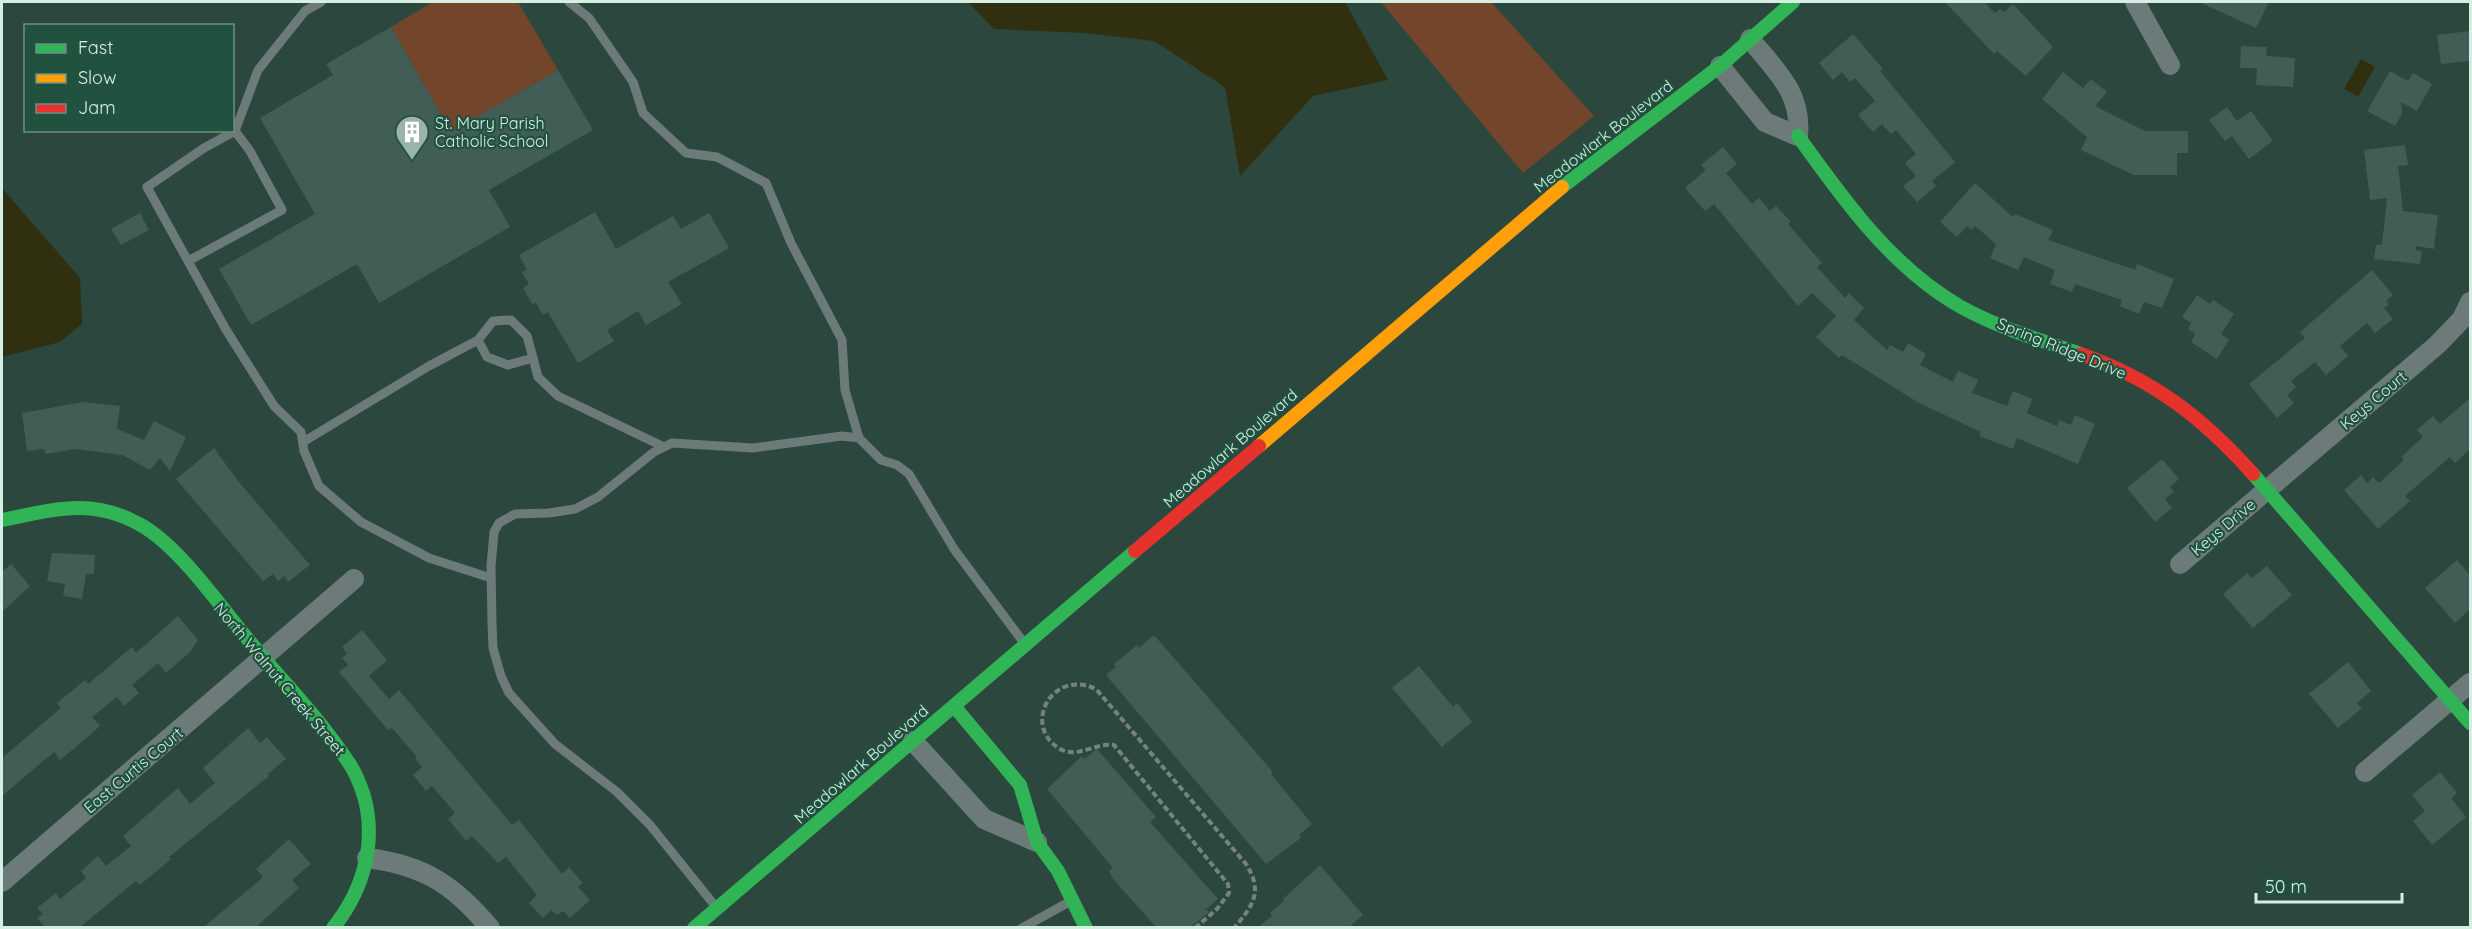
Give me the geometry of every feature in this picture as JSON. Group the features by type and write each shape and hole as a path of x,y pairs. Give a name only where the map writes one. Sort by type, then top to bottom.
{"street":[{"name":"Meadowlark Boulevard","path":"694,927 1558,190 1720,66 1793,2"},
{"path":"2135,2 2170,64"},
{"path":"1720,66 1765,122 1798,136 1800,117 1795,96 1750,39"},
{"name":"Spring Ridge Drive","path":"1798,136 1862,221 1924,283 1980,316 2110,365 2149,385 2196,416 2218,435 2470,723"},
{"name":"Keys Court","path":"2266,490 2437,345 2462,319 2470,302"},
{"name":"Keys Drive","path":"2180,564 2266,490"},
{"name":"North Walnut Creek Street","path":"2,520 70,506 108,511 140,524 175,553 333,741 358,777 367,804 367,858 354,897 333,927"},
{"name":"East Curtis Court","path":"2,882 354,579"},
{"path":"2365,772 2470,682"},
{"path":"954,706 1020,785 1037,842 1058,871 1086,927"},
{"path":"913,741 984,819 1037,842"},
{"path":"367,858 414,868 440,881 466,899 490,927"}],"lane":[{"path":"188,261 282,210 250,151 235,131 258,69 305,11 321,2"},
{"path":"569,2 589,18 633,82 643,112 686,153 717,157 766,183 790,243 842,340 845,390 859,438 881,460 897,465 909,474 954,549 1025,645"},
{"path":"233,132 204,148 147,187 225,328 274,406 301,432 319,486 361,522 429,558 491,578"},
{"path":"303,442 429,366 478,340 493,321 511,320 526,336 538,377 558,396 662,446 691,443 753,448 842,436 859,438"},
{"path":"478,340 487,357 507,365 532,358"},
{"path":"662,446 598,497 575,508 549,513 515,514 504,518 494,532 491,578 494,648 501,676 509,693 555,744 617,792 650,825 717,908"},
{"path":"1022,927 1073,900"}],"path":[{"path":"1195,927 1217,909 1229,893 1228,884 1114,745 1105,744 1077,753 1060,750 1045,734 1042,713 1046,700 1056,691 1071,684 1084,683 1096,689 1246,864 1255,879 1252,907 1234,927"}],"shaded area":[{"path":"433,2 518,2 558,70 451,132 391,27"},
{"path":"968,2 1345,2 1388,80 1313,96 1240,176 1225,87 1154,41 1085,33 994,29"},
{"path":"1381,2 1491,2 1594,116 1523,173"},
{"path":"2361,59 2375,67 2358,97 2344,89"},
{"path":"2,188 80,278 82,324 60,342 2,357"}],"building":[{"path":"1945,2 1984,2 1995,13 2000,9 2004,12 2013,4 2053,47 2026,76 1997,51 1994,54"},
{"path":"2199,2 2269,2 2256,28"},
{"name":"St. Mary Parish Catholic School","path":"391,27 451,132 558,70 593,130 489,190 510,227 379,303 357,264 251,325 219,269 315,214 260,118 333,75 326,64"},
{"path":"2470,31 2470,61 2441,64 2437,35"},
{"path":"1853,34 1883,69 1880,71 1955,162 1932,181 1936,186 1917,202 1903,186 1916,176 1905,163 1916,154 1896,130 1891,134 1882,124 1873,132 1858,115 1875,101 1855,78 1850,82 1842,72 1833,80 1819,63"},
{"path":"2241,46 2267,47 2266,56 2295,58 2293,87 2256,85 2257,68 2240,68"},
{"path":"2390,71 2408,81 2413,73 2432,84 2417,111 2401,102 2402,114 2395,126 2367,111"},
{"path":"2063,72 2083,88 2091,79 2107,92 2095,106 2145,131 2188,131 2188,153 2177,153 2177,175 2134,175 2081,150 2087,137 2042,99"},
{"path":"2227,107 2237,121 2251,111 2273,141 2249,159 2232,136 2225,141 2209,120"},
{"path":"2405,145 2408,165 2398,166 2403,211 2438,215 2434,249 2416,246 2416,250 2422,251 2420,264 2374,259 2376,245 2382,245 2387,198 2370,200 2364,150"},
{"path":"1723,147 1737,164 1726,173 1752,204 1759,198 1770,211 1776,206 1791,222 1788,224 1822,263 1817,267 1845,298 1849,293 1864,308 1854,320 1887,350 1890,345 1903,352 1908,343 1926,354 1920,365 1953,382 1958,371 1968,375 1978,380 1972,393 2007,406 2013,391 2032,399 2027,413 2057,426 2059,420 2071,425 2075,415 2095,424 2078,464 2017,438 2013,449 1979,436 1981,432 1919,403 1842,355 1839,358 1816,337 1836,316 1812,293 1798,306 1714,204 1705,211 1685,188 1706,170 1701,165"},
{"path":"1975,183 2013,217 2015,214 2053,230 2048,240 2135,270 2137,264 2174,279 2162,308 2144,302 2139,314 2120,306 2122,300 2075,284 2072,292 2050,284 2055,270 2024,257 2018,270 1990,258 1996,244 1975,226 1971,230 1967,226 1957,237 1940,222"},
{"path":"595,212 616,249 673,216 681,229 709,213 729,248 668,282 682,304 646,325 638,311 607,330 614,341 578,363 548,312 543,315 536,303 532,304 523,288 529,284 522,272 527,270 519,255"},
{"path":"140,213 149,230 121,245 111,229"},
{"path":"2372,270 2393,295 2386,301 2389,305 2384,308 2393,319 2375,333 2367,323 2340,346 2348,356 2326,375 2315,362 2291,381 2296,387 2287,395 2294,403 2277,418 2249,384 2305,338 2300,332"},
{"path":"2197,295 2210,304 2213,300 2234,314 2221,334 2229,340 2217,359 2191,342 2195,334 2188,329 2191,323 2182,317"},
{"path":"2470,398 2470,449 2455,463 2450,457 2405,496 2410,501 2378,529 2344,490 2361,475 2367,483 2373,477 2379,483 2404,460 2401,457 2423,437 2417,430 2433,416 2440,424"},
{"path":"83,402 120,406 117,429 144,440 154,421 186,437 170,471 160,458 150,470 122,455 76,449 46,454 43,449 27,451 22,413"},
{"path":"214,448 238,481 310,565 288,582 284,576 278,581 273,574 263,581 176,479"},
{"path":"2162,459 2179,479 2170,487 2174,492 2165,499 2172,508 2155,522 2127,488"},
{"path":"52,553 95,555 94,574 86,574 82,599 63,596 65,584 47,581"},
{"path":"2457,560 2470,575 2470,609 2455,623 2425,588"},
{"path":"11,564 30,586 2,612 2,572"},
{"path":"2267,566 2292,595 2253,628 2223,594 2247,573 2252,578"},
{"path":"178,616 198,640 190,652 166,673 158,663 132,685 139,693 124,706 117,697 92,717 100,726 76,747 60,760 54,752 2,796 2,758 61,708 57,703 85,680 88,684 132,647 136,653"},
{"path":"362,630 387,660 369,676 389,699 399,690 512,825 519,820 562,874 569,867 583,883 578,887 590,900 570,918 563,911 557,915 551,910 543,918 529,903 537,895 506,857 498,863 472,836 466,841 448,819 455,813 432,786 426,791 413,775 422,767 415,759 417,757 392,728 388,730 339,672 348,665 342,658 347,654 342,647"},
{"path":"1154,635 1273,772 1271,774 1312,824 1299,835 1301,838 1266,864 1106,675 1116,667 1114,664 1137,645 1139,648"},
{"path":"2348,662 2371,691 2357,703 2362,708 2338,728 2309,694"},
{"path":"1419,666 1453,707 1457,703 1472,722 1442,747 1392,688"},
{"path":"248,728 260,743 267,737 286,759 268,774 269,776 169,857 171,859 140,885 136,881 80,927 45,927 37,918 43,914 37,908 56,893 60,899 86,878 81,871 98,856 106,866 131,846 123,836 178,788 190,804 215,783 203,768"},
{"path":"1097,749 1156,817 1150,822 1218,899 1206,909 1209,912 1191,927 1156,927 1114,880 1109,871 1113,868 1047,789 1082,756 1084,759"},
{"path":"2440,772 2457,793 2451,798 2466,817 2432,845 2413,821 2425,811 2412,795"},
{"path":"289,839 311,864 292,880 299,888 256,927 204,927 263,877 256,869"},
{"path":"1320,865 1363,915 1349,927 1258,927 1272,916 1270,913 1284,901 1283,899"}],"traffic: fast":[{"path":"1562,187 1720,66 1793,2"},
{"path":"1798,136 1851,208 1871,231 1912,272 1936,291 1961,307 1990,321 2081,354"},
{"path":"2253,474 2470,723"},
{"path":"2,520 55,510 88,508 121,516 139,524 169,547 199,578 263,658 314,716 354,771 368,814 368,849 365,866 352,898 333,928"},
{"path":"694,928 1135,551"},
{"path":"954,706 1020,785 1037,842 1058,871 1086,928"}],"traffic: slow":[{"path":"1259,446 1562,187"}],"traffic: jam":[{"path":"2081,354 2132,376 2175,402 2215,435 2253,474"},
{"path":"1135,551 1259,446"}],"place":[{"name":"St. Mary Parish Catholic School","path":"412,161"}]}
